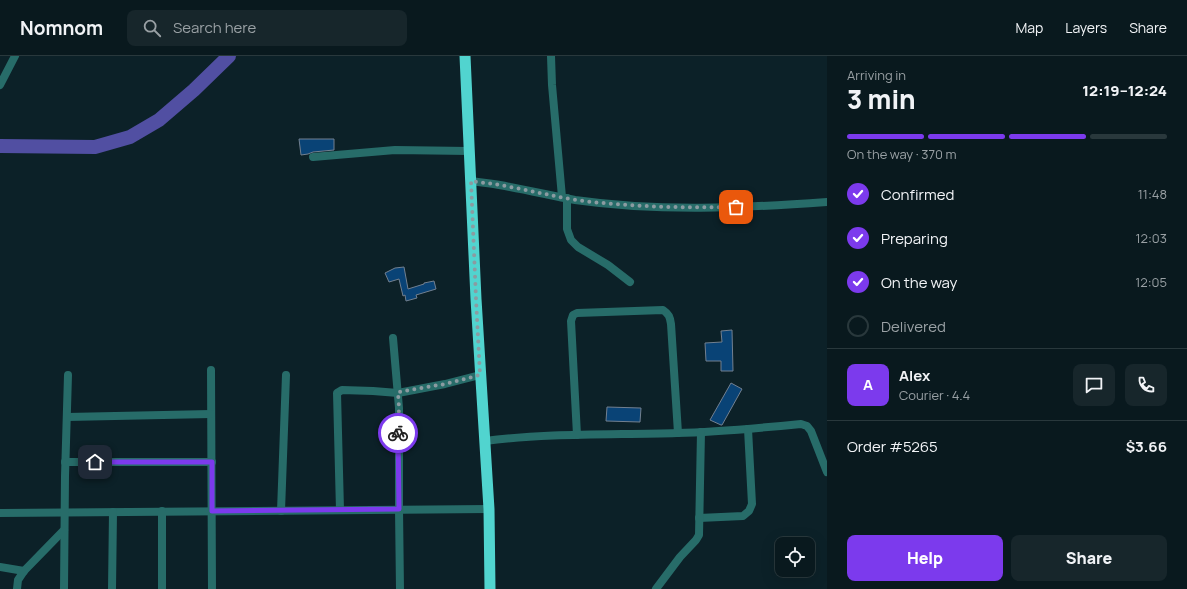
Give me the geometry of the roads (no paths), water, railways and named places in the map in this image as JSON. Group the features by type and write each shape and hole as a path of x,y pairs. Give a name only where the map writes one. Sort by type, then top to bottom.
{"highway":[{"path":"465,56 480,375 489,509 490,589"}],"street":[{"path":"0,85 15,56"},
{"path":"551,56 552,85 567,229 570,240 578,247 608,264 630,282"},
{"path":"313,157 395,150 470,151"},
{"path":"471,181 564,198 650,207 751,207 827,202"},
{"path":"577,435 571,321 573,315 577,313 663,310 670,318 671,324 678,433"},
{"path":"393,338 399,408 400,589"},
{"path":"210,370 212,589"},
{"path":"64,589 64,513 68,375"},
{"path":"281,511 286,375"},
{"path":"340,510 337,393 339,391 398,392 445,384 480,375"},
{"path":"67,417 211,414"},
{"path":"485,441 515,437 701,432 801,424 806,426 811,431 827,472"},
{"path":"699,518 743,516 749,511 752,504 748,429"},
{"path":"656,589 680,557 696,540 698,534 701,432"},
{"path":"65,462 212,462"},
{"path":"0,513 489,509"},
{"path":"162,511 162,589"},
{"path":"112,512 112,589"},
{"path":"17,589 18,580 24,571 64,530"},
{"path":"0,567 24,571"}],"waterway":[{"path":"0,146 95,147 130,137 159,120 194,90 229,56"}]}
